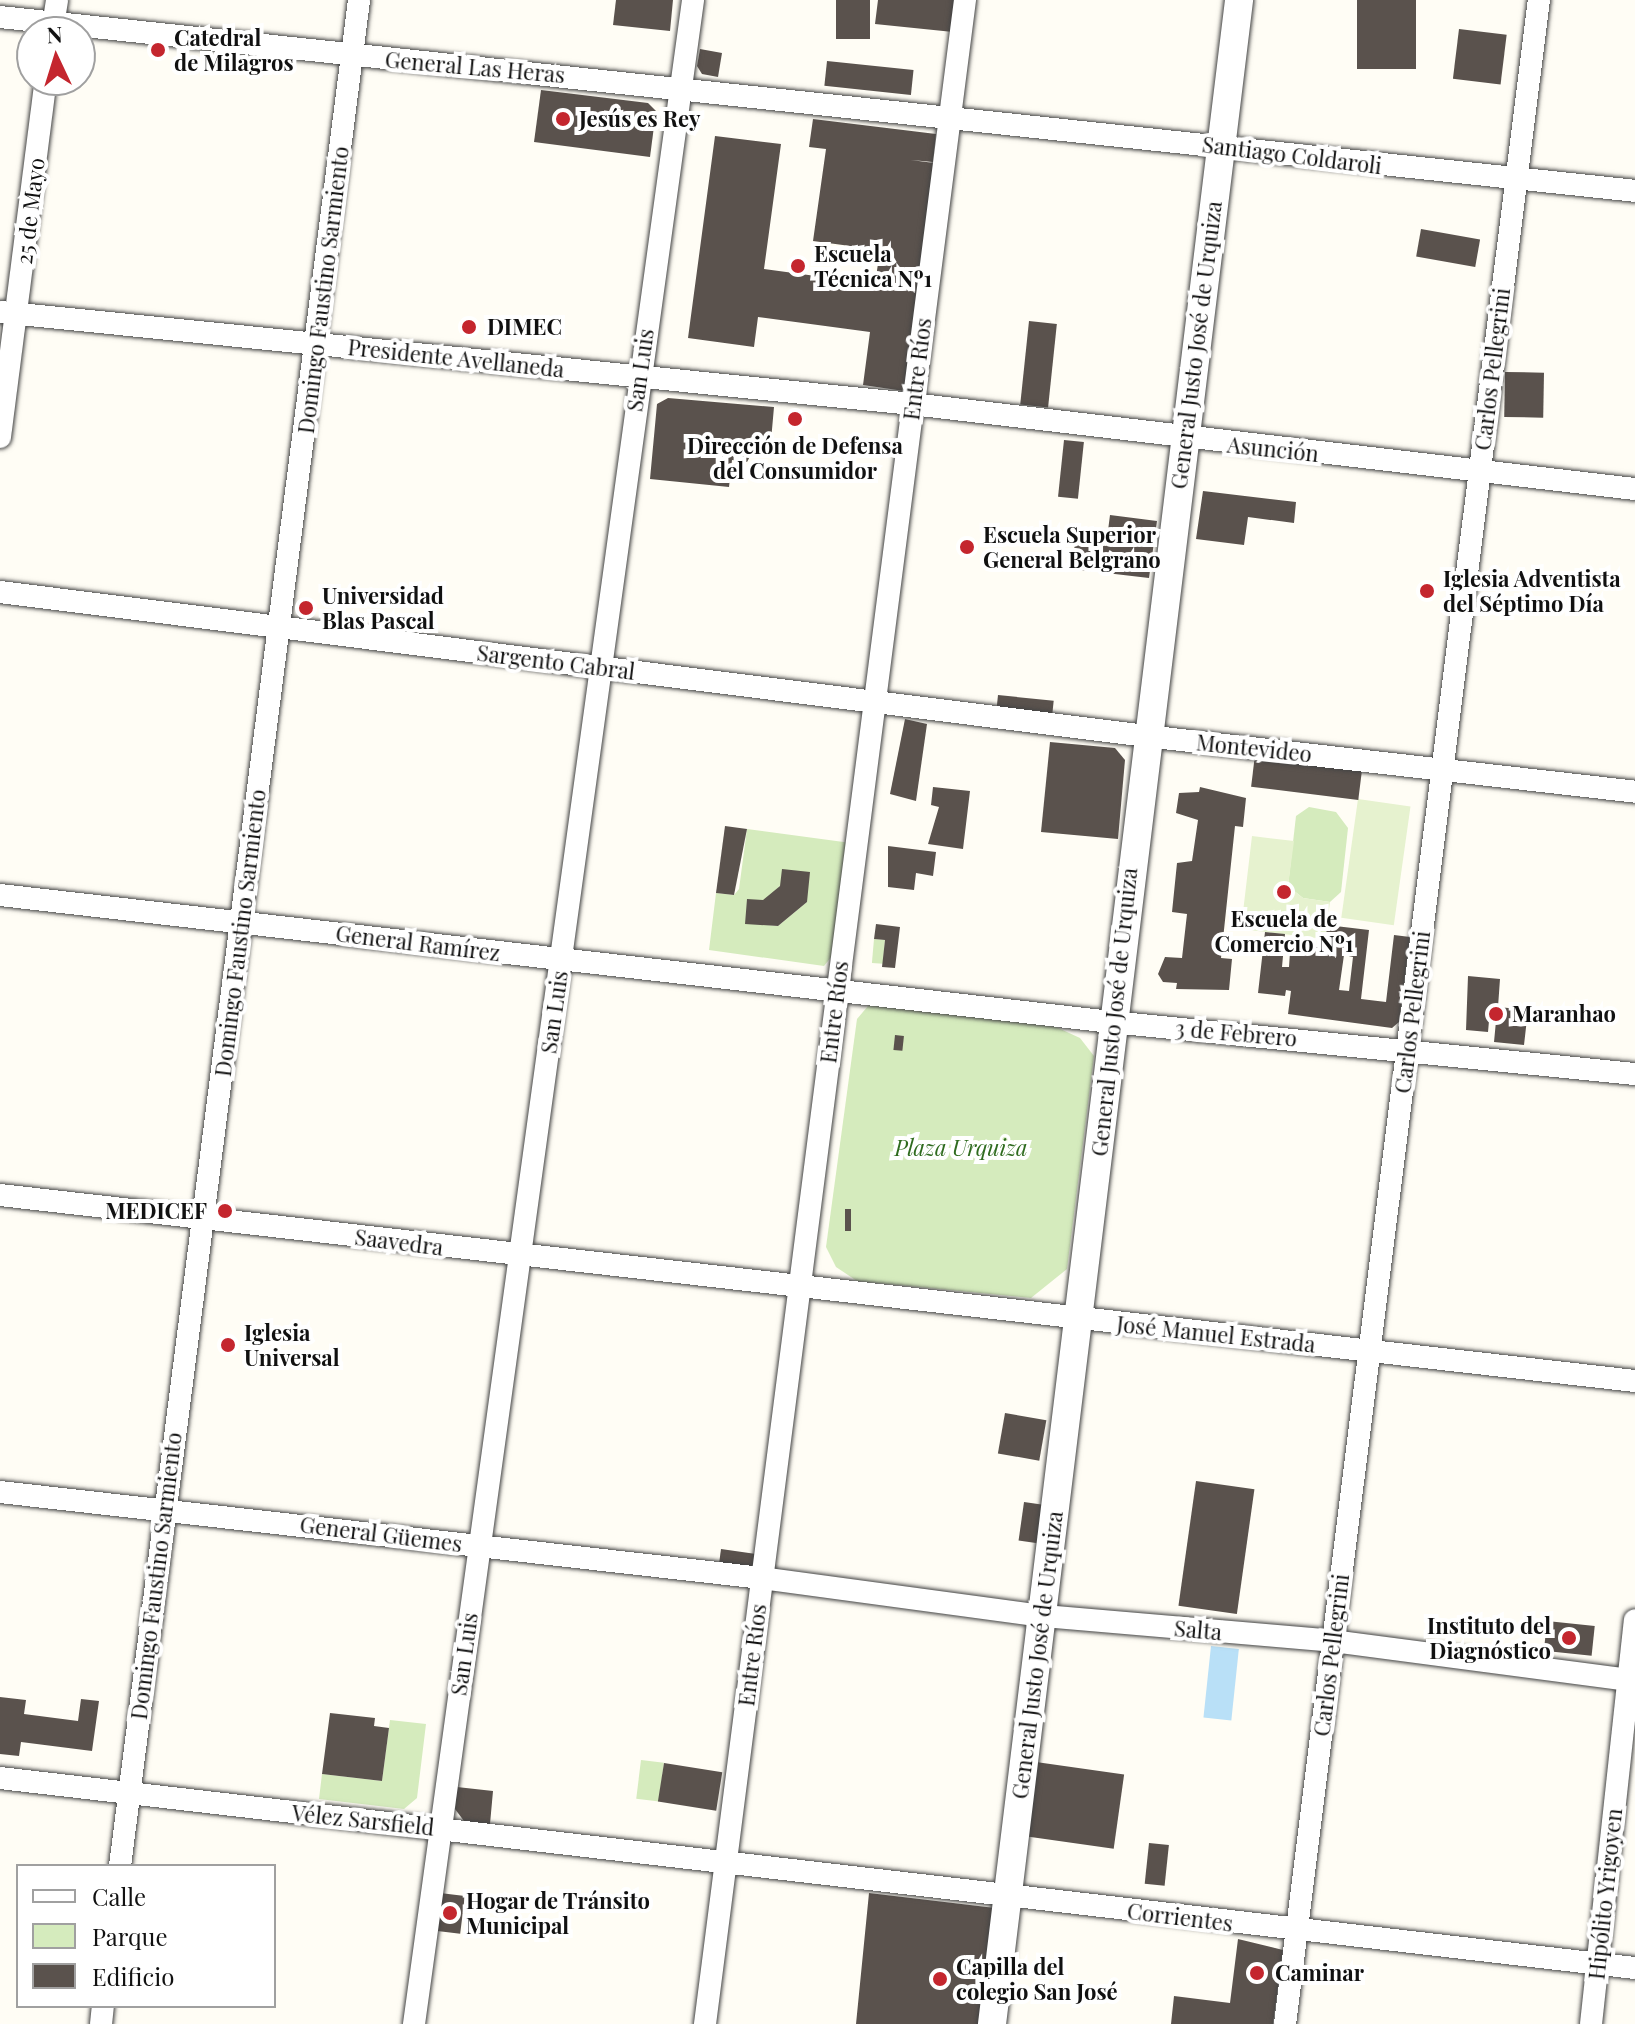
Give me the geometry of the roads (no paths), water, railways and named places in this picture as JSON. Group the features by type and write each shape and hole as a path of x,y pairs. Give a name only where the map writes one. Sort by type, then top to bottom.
{"street":[{"name":"Domingo Faustino Sarmiento","path":"120,1864 164,1509 318,344 359,0"},
{"name":"San Luis","path":"414,2024 518,1256 562,960 598,667 693,0"},
{"name":"Entre Ríos","path":"705,2024 965,0"},
{"name":"General Justo José de Urquiza","path":"992,2024 1080,1320 1111,1022 1239,0"},
{"name":"Carlos Pellegrini","path":"1285,2024 1539,0"},
{"name":"General Las Heras","path":"96,32 681,86 949,117"},
{"name":"25 de Mayo","path":"0,437 8,313 43,96"},
{"name":"Santiago Coldaroli","path":"949,117 1635,191"},
{"name":"Presidente Avellaneda","path":"8,313 912,404"},
{"name":"Asunción","path":"912,404 1184,439 1635,489"},
{"name":"Sargento Cabral","path":"0,592 874,701"},
{"name":"Montevideo","path":"874,701 1146,736 1635,792"},
{"name":"General Ramírez","path":"0,895 837,989"},
{"name":"3 de Febrero","path":"837,989 1111,1022 1407,1048 1635,1074"},
{"name":"Saavedra","path":"0,1195 798,1287"},
{"name":"José Manuel Estrada","path":"798,1287 1635,1381"},
{"name":"General Güemes","path":"0,1492 762,1578"},
{"name":"Salta","path":"762,1578 1043,1616 1333,1641 1631,1680"},
{"name":"Hipólito Yrigoyen","path":"1591,2024 1631,1680 1635,1620"},
{"name":"Vélez Sarsfield","path":"0,1778 725,1863"},
{"name":"Corrientes","path":"725,1863 1635,1968"}],"water":[{"path":"1211,1646 1239,1649 1231,1721 1203,1718"}],"place":[{"name":"Catedral de Milagros","path":"158,50"},
{"name":"Jesús es Rey","path":"563,119"},
{"name":"Escuela Técnica Nº1","path":"798,266"},
{"name":"DIMEC","path":"469,327"},
{"name":"Dirección de Defensa del Consumidor","path":"795,419"},
{"name":"Escuela Superior General Belgrano","path":"967,547"},
{"name":"Iglesia Adventista del Séptimo Día","path":"1427,591"},
{"name":"Universidad Blas Pascal","path":"306,608"},
{"name":"Escuela de Comercio Nº1","path":"1284,892"},
{"name":"Maranhao","path":"1496,1014"},
{"name":"MEDICEF","path":"225,1211"},
{"name":"Iglesia Universal","path":"228,1345"},
{"name":"Instituto del Diagnóstico","path":"1569,1638"},
{"name":"Hogar de Tránsito Municipal","path":"450,1913"},
{"name":"Caminar","path":"1257,1973"},
{"name":"Capilla del colegio San José","path":"940,1979"}],"park label":[{"name":"Plaza Urquiza","path":"961,1148"}]}
